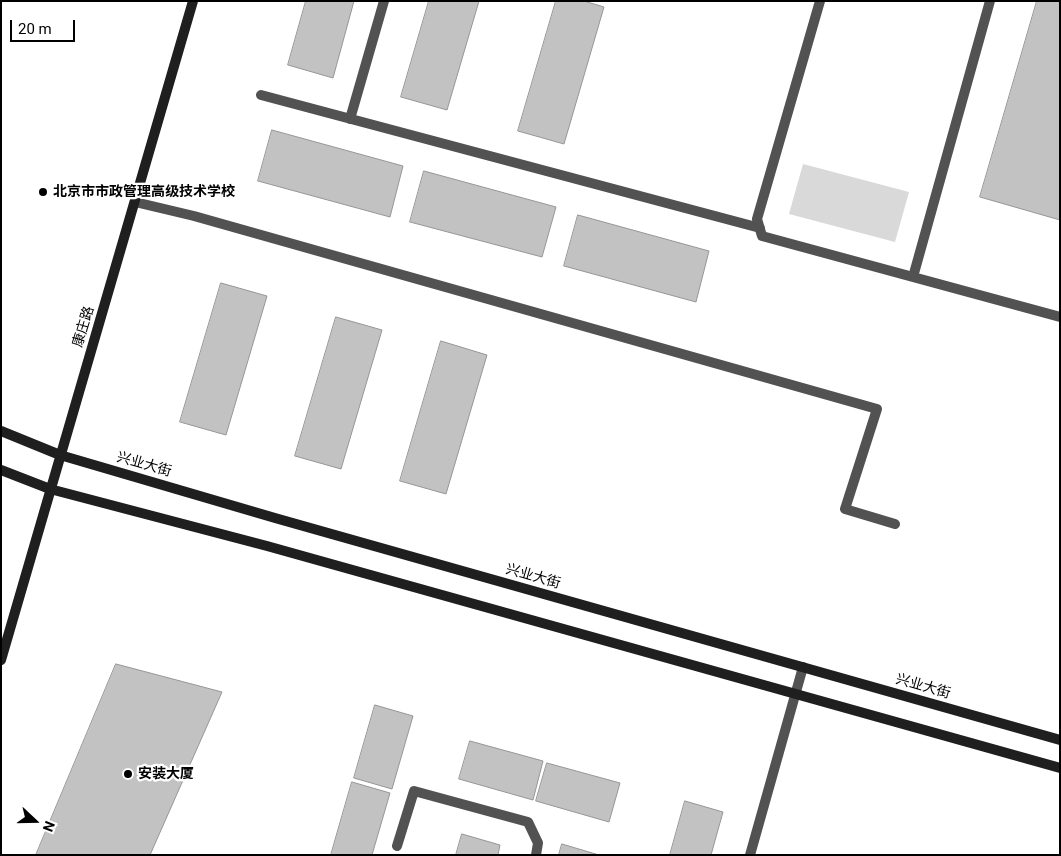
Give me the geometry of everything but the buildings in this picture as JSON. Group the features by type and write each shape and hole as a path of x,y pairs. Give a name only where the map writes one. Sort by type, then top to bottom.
{"main road":[{"name":"康庄路","path":"1,660 193,1"},
{"name":"兴业大街","path":"1,431 60,455 1060,740"},
{"path":"1,470 50,489 277,549 1060,768"}],"street":[{"path":"350,119 384,1"},
{"path":"820,1 757,220 762,236 1060,317"},
{"path":"913,277 990,1"},
{"path":"261,95 760,228"},
{"path":"135,202 204,219 877,409 845,509 895,524"},
{"path":"750,855 803,667"},
{"path":"397,846 414,791 528,822 538,843 536,855"}],"shaded area":[{"path":"803,164 909,192 895,242 789,214"}],"place":[{"name":"北京市市政管理高级技术学校","path":"43,192"},
{"name":"安装大厦","path":"128,774"}]}
